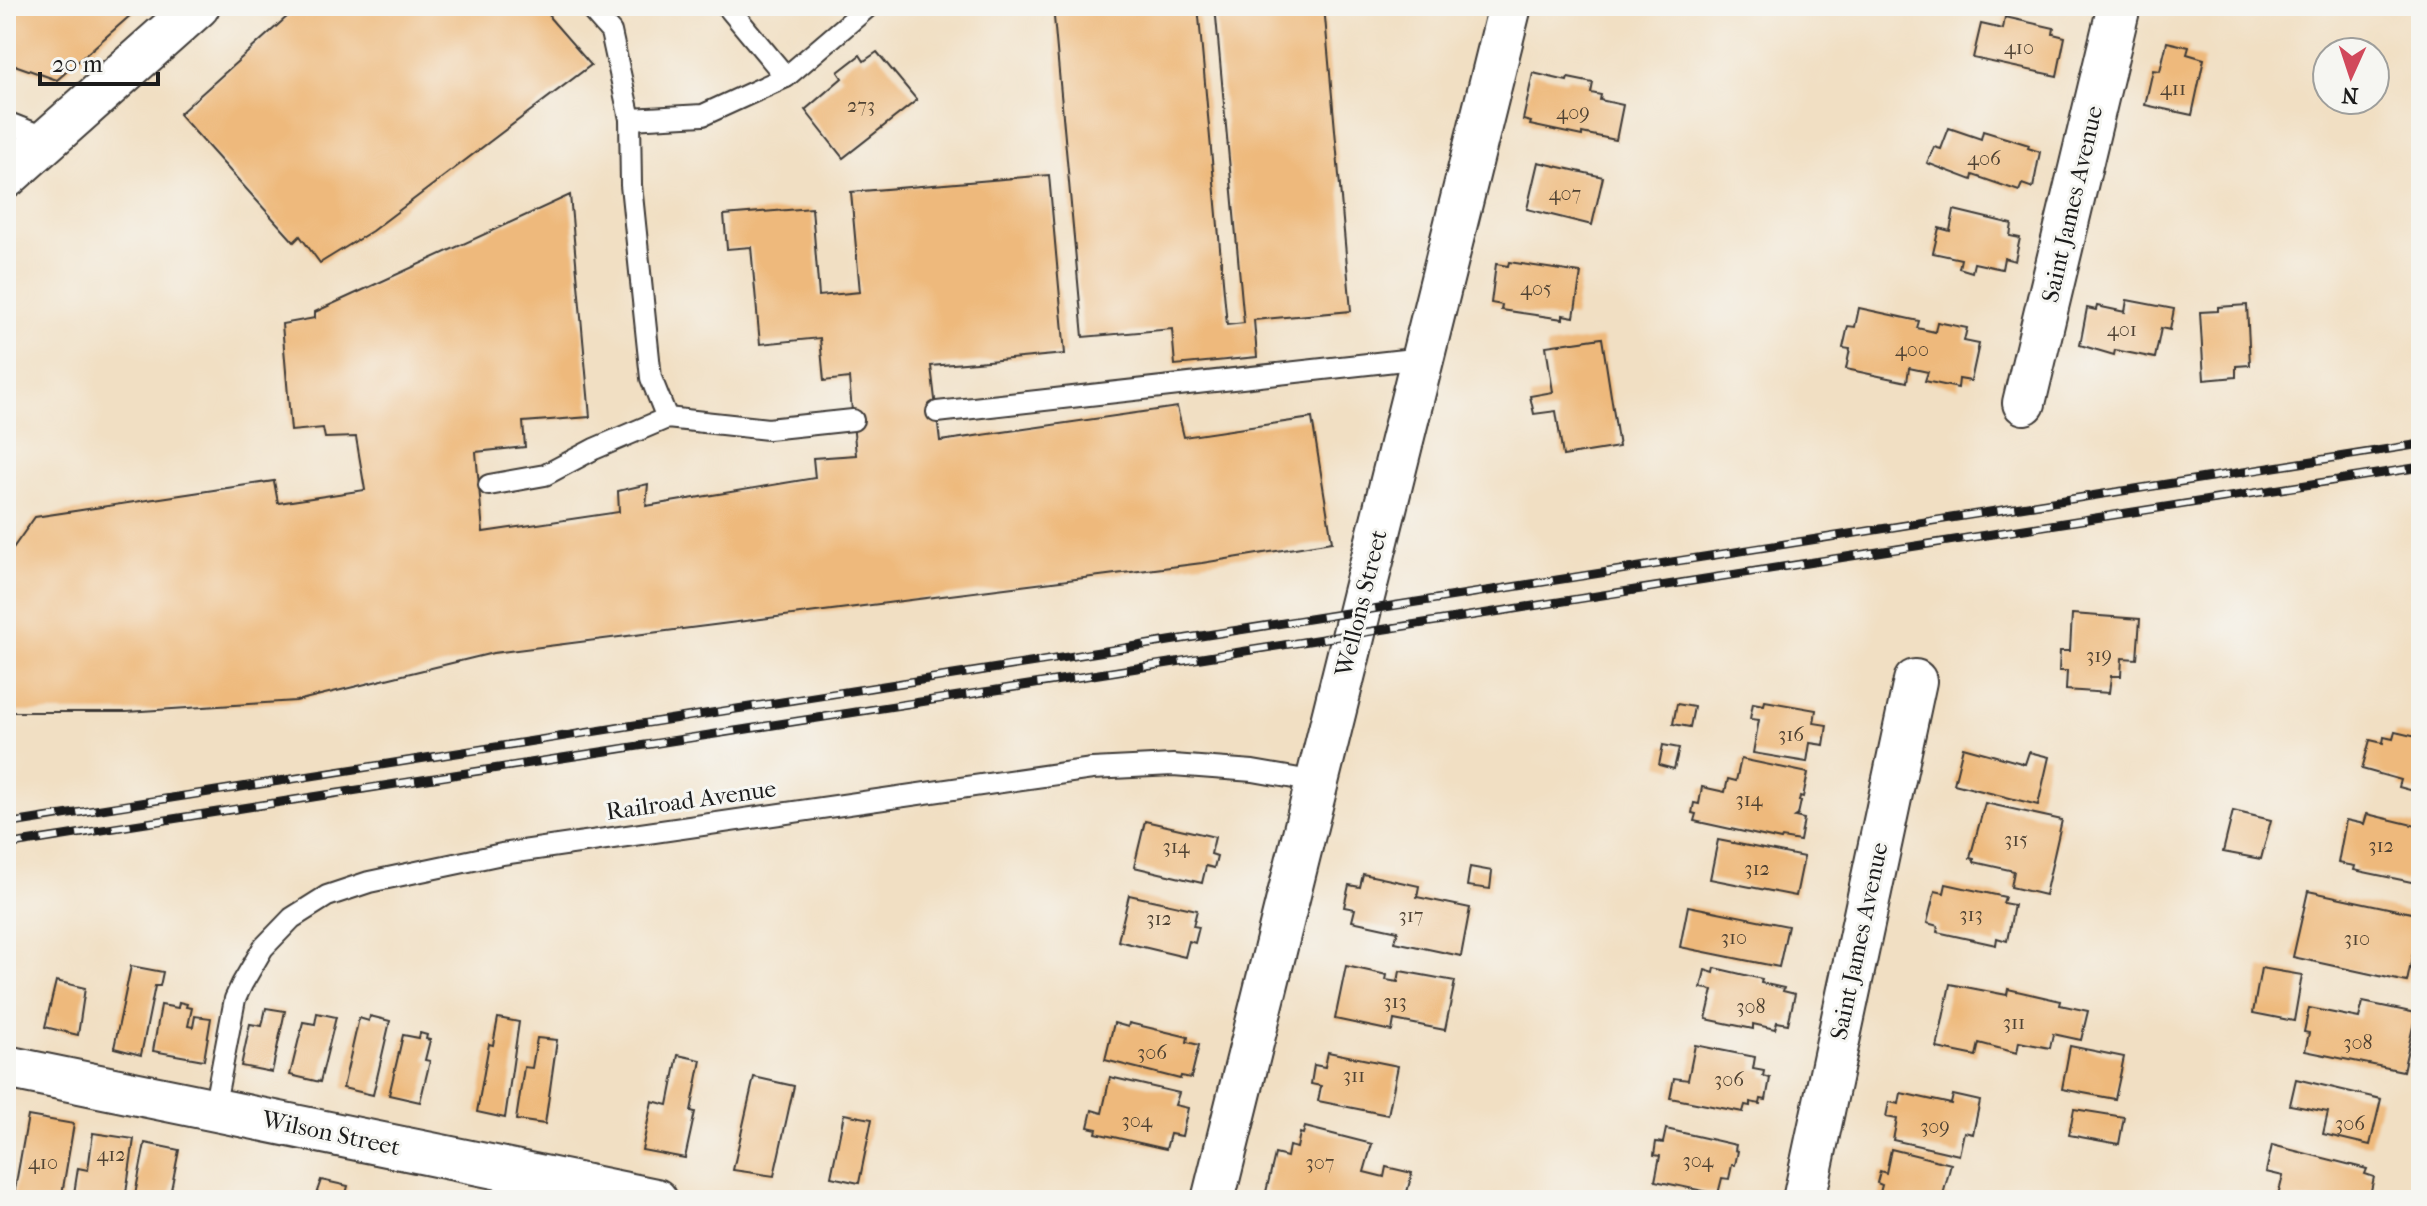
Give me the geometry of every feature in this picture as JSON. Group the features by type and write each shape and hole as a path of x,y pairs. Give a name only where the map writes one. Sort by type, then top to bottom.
{"street":[{"path":"6,177 198,6"},
{"name":"Wellons Street","path":"1213,1200 1510,6"},
{"name":"Saint James Avenue","path":"2024,403 2119,6"},
{"name":"Saint James Avenue","path":"1804,1200 1915,681"},
{"name":"Wilson Street","path":"6,1067 656,1200"}],"lane":[{"path":"588,6 611,32 630,119 631,185 651,378 667,418"},
{"path":"727,6 786,77"},
{"path":"630,119 703,115 786,77 869,6"},
{"path":"6,122 49,139"},
{"path":"937,412 1422,358"},
{"path":"489,485 545,475 594,449 667,418 768,429 853,420"},
{"name":"Railroad Avenue","path":"214,1109 235,999 263,948 292,918 327,896 369,882 502,854 1092,769 1173,765 1253,771 1317,782"}],"building":[{"path":"6,6 141,6 57,80 6,62"},
{"path":"299,6 548,6 550,18 591,65 372,231 320,263 300,236 294,242 179,114"},
{"path":"1053,6 1198,6 1227,325 1244,323 1215,6 1324,6 1351,311 1254,320 1257,357 1175,365 1172,329 1083,337"},
{"path":"2005,17 2054,28 2053,34 2065,37 2057,76 1973,58 1981,24 2003,29"},
{"path":"2167,42 2189,47 2187,54 2204,59 2192,115 2145,105 2153,70 2160,71"},
{"path":"877,52 917,100 843,158 805,110 842,78 838,72 860,55 864,61"},
{"path":"1533,73 1593,83 1591,93 1601,95 1600,100 1623,105 1616,140 1530,125 1531,122 1523,120"},
{"path":"1949,128 1981,139 1983,131 2029,145 2028,148 2040,152 2033,188 2022,184 2019,191 1973,175 1972,180 1927,163 1934,147 1941,149"},
{"path":"1538,162 1603,177 1592,225 1527,209"},
{"path":"1049,175 1065,354 931,366 940,441 1177,407 1184,437 1312,418 1332,542 1202,563 493,653 296,701 126,712 6,712 6,558 35,517 274,481 278,503 365,490 356,437 325,438 323,428 291,431 282,324 315,318 315,312 570,195 590,417 523,422 525,447 476,452 483,532 619,512 618,491 648,484 646,506 815,478 813,458 856,455 849,378 824,381 820,338 760,344 751,247 727,249 724,215 812,208 819,296 860,292 851,192"},
{"path":"1954,210 2012,224 2010,236 2020,238 2015,261 2004,258 2002,269 1974,263 1972,272 1959,268 1961,259 1933,253 1939,228 1950,231"},
{"path":"1509,262 1581,273 1574,317 1563,315 1563,319 1501,310 1502,305 1491,303 1496,264 1508,266"},
{"path":"2127,300 2174,309 2170,330 2161,328 2155,358 2115,350 2114,355 2080,345 2087,308 2096,310 2097,306 2125,312"},
{"path":"2247,305 2250,365 2236,366 2236,377 2204,380 2200,312"},
{"path":"1859,308 1919,321 1917,328 1935,332 1937,322 1967,328 1964,341 1979,344 1971,381 1959,379 1958,388 1925,381 1928,372 1909,368 1907,382 1846,369 1850,349 1843,348 1848,326 1855,327"},
{"path":"1602,338 1619,447 1563,456 1556,411 1534,414 1530,396 1553,392 1546,346"},
{"path":"2072,614 2140,619 2137,659 2122,658 2121,676 2111,676 2109,693 2066,690 2067,671 2059,671 2060,651 2070,651"},
{"path":"1765,701 1816,710 1814,723 1827,725 1824,745 1810,743 1807,762 1753,753 1759,720 1750,719 1753,703 1764,705"},
{"path":"1677,704 1694,707 1690,727 1673,724"},
{"path":"2395,732 2421,738 2421,793 2399,787 2401,780 2362,769 2370,740 2383,743 2384,737 2393,739"},
{"path":"1663,745 1679,748 1674,769 1659,765"},
{"path":"1963,747 2025,764 2029,752 2049,757 2038,805 1954,784"},
{"path":"1741,759 1808,773 1795,817 1804,819 1800,841 1781,840 1694,821 1694,803 1699,804 1702,787 1725,792 1728,779 1736,781"},
{"path":"1985,803 2062,820 2045,895 2011,887 2014,871 1974,862 1970,858"},
{"path":"2233,811 2271,820 2261,859 2223,852"},
{"path":"2367,814 2421,827 2421,884 2354,870 2355,866 2338,863 2346,820 2364,824"},
{"path":"1145,821 1215,837 1211,854 1217,856 1214,868 1206,866 1202,883 1134,867"},
{"path":"1718,840 1804,857 1796,896 1710,879"},
{"path":"1470,867 1492,871 1490,889 1467,886"},
{"path":"1363,874 1419,886 1417,897 1470,908 1461,956 1395,942 1398,931 1352,921 1355,909 1344,907 1349,885 1360,887"},
{"path":"1946,884 2005,897 2003,903 2014,905 2007,941 1997,938 1996,945 1937,932 1938,926 1927,923 1935,891 1944,893"},
{"path":"2308,891 2421,915 2407,982 2293,957"},
{"path":"1129,895 1197,910 1193,926 1199,927 1195,943 1189,941 1185,957 1118,941"},
{"path":"1688,906 1788,926 1779,967 1680,947"},
{"path":"131,966 163,972 160,986 155,986 141,1055 114,1048"},
{"path":"1346,966 1387,975 1386,980 1398,982 1400,971 1455,981 1445,1030 1394,1020 1392,1031 1335,1019"},
{"path":"1715,968 1762,979 1761,983 1795,994 1788,1024 1777,1022 1775,1029 1753,1024 1753,1029 1706,1019 1713,990 1701,988 1705,970 1714,973"},
{"path":"2261,968 2302,975 2294,1021 2253,1013"},
{"path":"56,981 85,988 78,1035 45,1027"},
{"path":"1950,984 2007,995 2008,989 2061,1001 2060,1005 2088,1011 2081,1040 2053,1034 2050,1048 2019,1042 2017,1053 1979,1043 1976,1056 1937,1048"},
{"path":"179,1002 192,1008 188,1026 193,1027 195,1016 211,1018 204,1060 153,1051 161,1005 178,1008"},
{"path":"2363,1002 2416,1013 2403,1071 2305,1051 2309,1033 2304,1032 2309,1008 2359,1018"},
{"path":"266,1008 285,1011 272,1072 241,1066 250,1024 262,1026"},
{"path":"317,1013 336,1017 320,1082 290,1075 303,1022 315,1024"},
{"path":"370,1016 390,1021 373,1095 343,1088 359,1018 369,1021"},
{"path":"498,1018 519,1022 505,1118 477,1112 489,1044 493,1045"},
{"path":"1114,1023 1128,1027 1129,1023 1188,1037 1187,1042 1199,1045 1191,1078 1181,1076 1180,1079 1105,1060"},
{"path":"420,1033 430,1040 425,1060 430,1061 420,1102 389,1095 403,1035 419,1038"},
{"path":"537,1038 557,1040 545,1124 516,1120 524,1067 532,1068"},
{"path":"1695,1045 1755,1057 1753,1069 1764,1071 1763,1076 1770,1078 1766,1100 1761,1099 1760,1104 1750,1102 1743,1112 1670,1098 1674,1078 1688,1080"},
{"path":"2070,1046 2124,1057 2115,1099 2062,1089"},
{"path":"1328,1052 1398,1066 1388,1115 1318,1101 1321,1086 1311,1084 1314,1065 1325,1067"},
{"path":"678,1055 701,1060 691,1111 695,1112 685,1158 642,1150 652,1101 668,1105"},
{"path":"754,1077 794,1086 774,1176 733,1170"},
{"path":"1110,1077 1179,1093 1175,1105 1188,1108 1182,1136 1170,1134 1166,1149 1096,1133 1097,1129 1088,1127 1092,1110 1102,1113"},
{"path":"2296,1079 2381,1099 2370,1145 2323,1134 2328,1112 2290,1105"},
{"path":"1901,1093 1951,1104 1953,1095 1980,1101 1973,1134 1964,1132 1959,1155 1893,1140 1897,1119 1886,1117 1889,1102 1899,1104"},
{"path":"2074,1109 2124,1117 2119,1144 2069,1135"},
{"path":"844,1114 872,1119 859,1183 831,1177"},
{"path":"28,1116 74,1124 61,1200 13,1200"},
{"path":"1305,1127 1372,1144 1364,1172 1384,1177 1386,1167 1412,1173 1405,1200 1274,1198 1275,1195 1266,1192 1275,1154 1287,1157 1289,1146 1297,1148 1300,1133 1303,1134"},
{"path":"1666,1129 1736,1145 1735,1165 1732,1165 1729,1179 1722,1178 1718,1194 1655,1181 1660,1156 1654,1155 1656,1142 1663,1143"},
{"path":"93,1133 134,1139 125,1200 73,1200 78,1168 88,1170"},
{"path":"145,1143 179,1150 169,1200 134,1200"},
{"path":"2272,1145 2367,1169 2365,1174 2374,1177 2369,1200 2277,1200 2283,1176 2266,1172"},
{"path":"1891,1149 1951,1164 1943,1195 1951,1197 1950,1200 1878,1200 1882,1185 1877,1183 1880,1171 1886,1173"},
{"path":"321,1180 348,1186 346,1194 350,1195 349,1200 314,1200"}],"railway":[{"path":"6,824 2421,444"},
{"path":"6,845 2421,467"}]}
